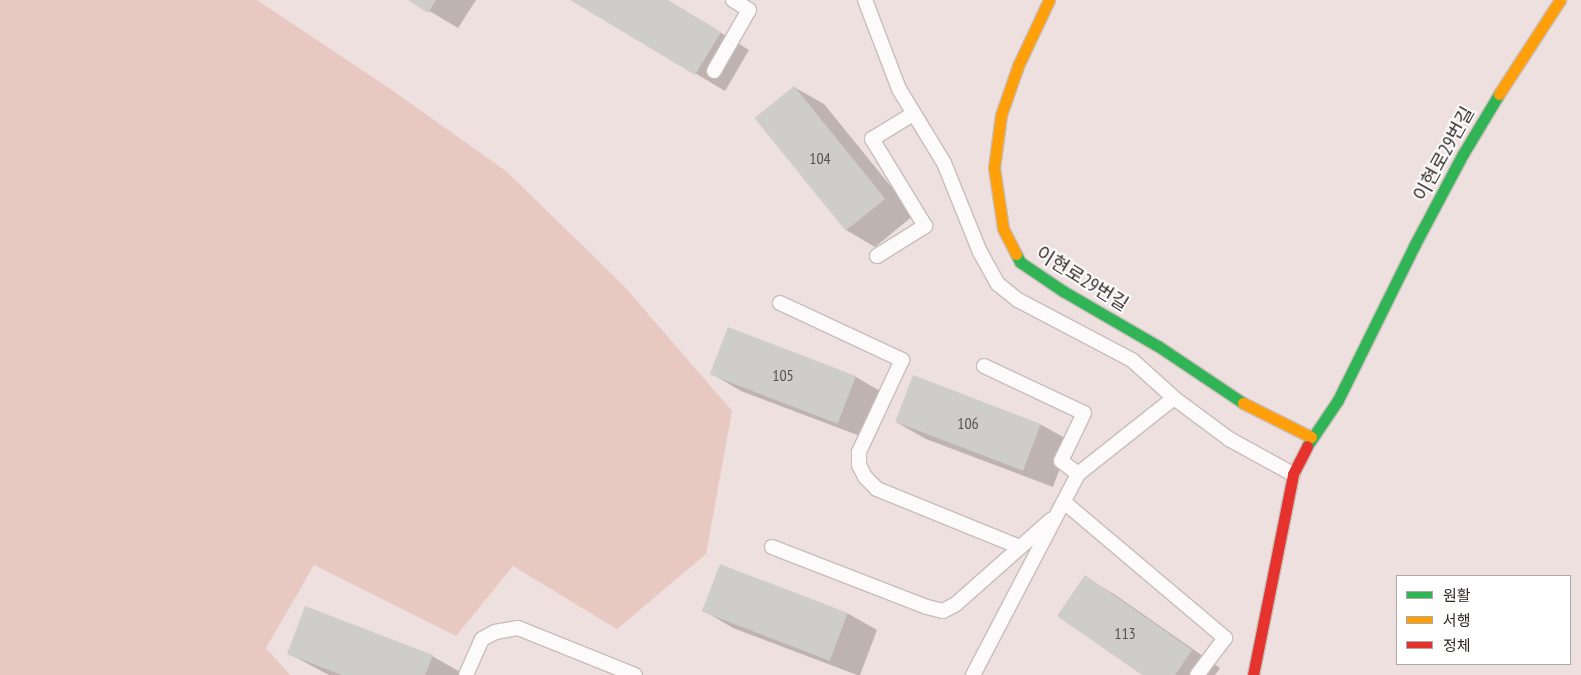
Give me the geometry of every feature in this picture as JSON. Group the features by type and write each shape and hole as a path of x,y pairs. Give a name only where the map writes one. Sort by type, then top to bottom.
{"street":[{"name":"이현로29번길","path":"1048,0 1018,66 1001,115 994,168 1003,228 1020,262 1063,291 1158,346 1246,406 1311,437"},
{"name":"이현로29번길","path":"1252,675 1293,474 1311,437 1338,400 1414,246 1463,154 1506,81 1560,0"}],"lane":[{"path":"714,71 749,10 733,0"},
{"path":"866,0 899,90 944,163 980,252 998,284 1018,300 1132,360 1174,398 1229,439 1293,474"},
{"path":"877,256 925,226 872,139 913,114"},
{"path":"780,304 902,360 859,452 859,465 865,477 877,489 1020,547"},
{"path":"984,366 1084,413 1061,461 1078,474"},
{"path":"973,675 1078,474 1174,398"},
{"path":"1064,502 1225,638 1197,675"},
{"path":"772,547 927,607 943,610 956,604 1057,515"},
{"path":"466,675 482,639 495,632 518,628 635,675"}],"shaded area":[{"path":"0,0 257,0 389,88 506,171 624,286 732,411 706,554 617,629 513,566 456,636 314,565 266,648 290,675 0,675"}],"building":[{"path":"408,0 436,0 428,13"},
{"path":"570,0 668,0 721,32 695,75"},
{"path":"794,86 885,199 846,231 754,118"},
{"path":"728,327 856,376 838,424 710,375"},
{"path":"913,375 1041,424 1023,471 895,422"},
{"path":"720,564 848,613 830,661 702,612"},
{"path":"1085,575 1192,650 1175,675 1142,675 1057,616"},
{"path":"305,606 433,655 425,675 342,675 287,654"}],"traffic: fast":[{"path":"1307,446 1338,400 1414,246 1463,154 1499,94"},
{"path":"1016,254 1020,262 1063,291 1158,346 1243,403"}],"traffic: slow":[{"path":"1016,254 1003,228 994,168 1001,115 1018,66 1049,0"},
{"path":"1499,94 1560,0"},
{"path":"1243,403 1311,437"}],"traffic: jam":[{"path":"1253,675 1293,474 1307,446"}]}
